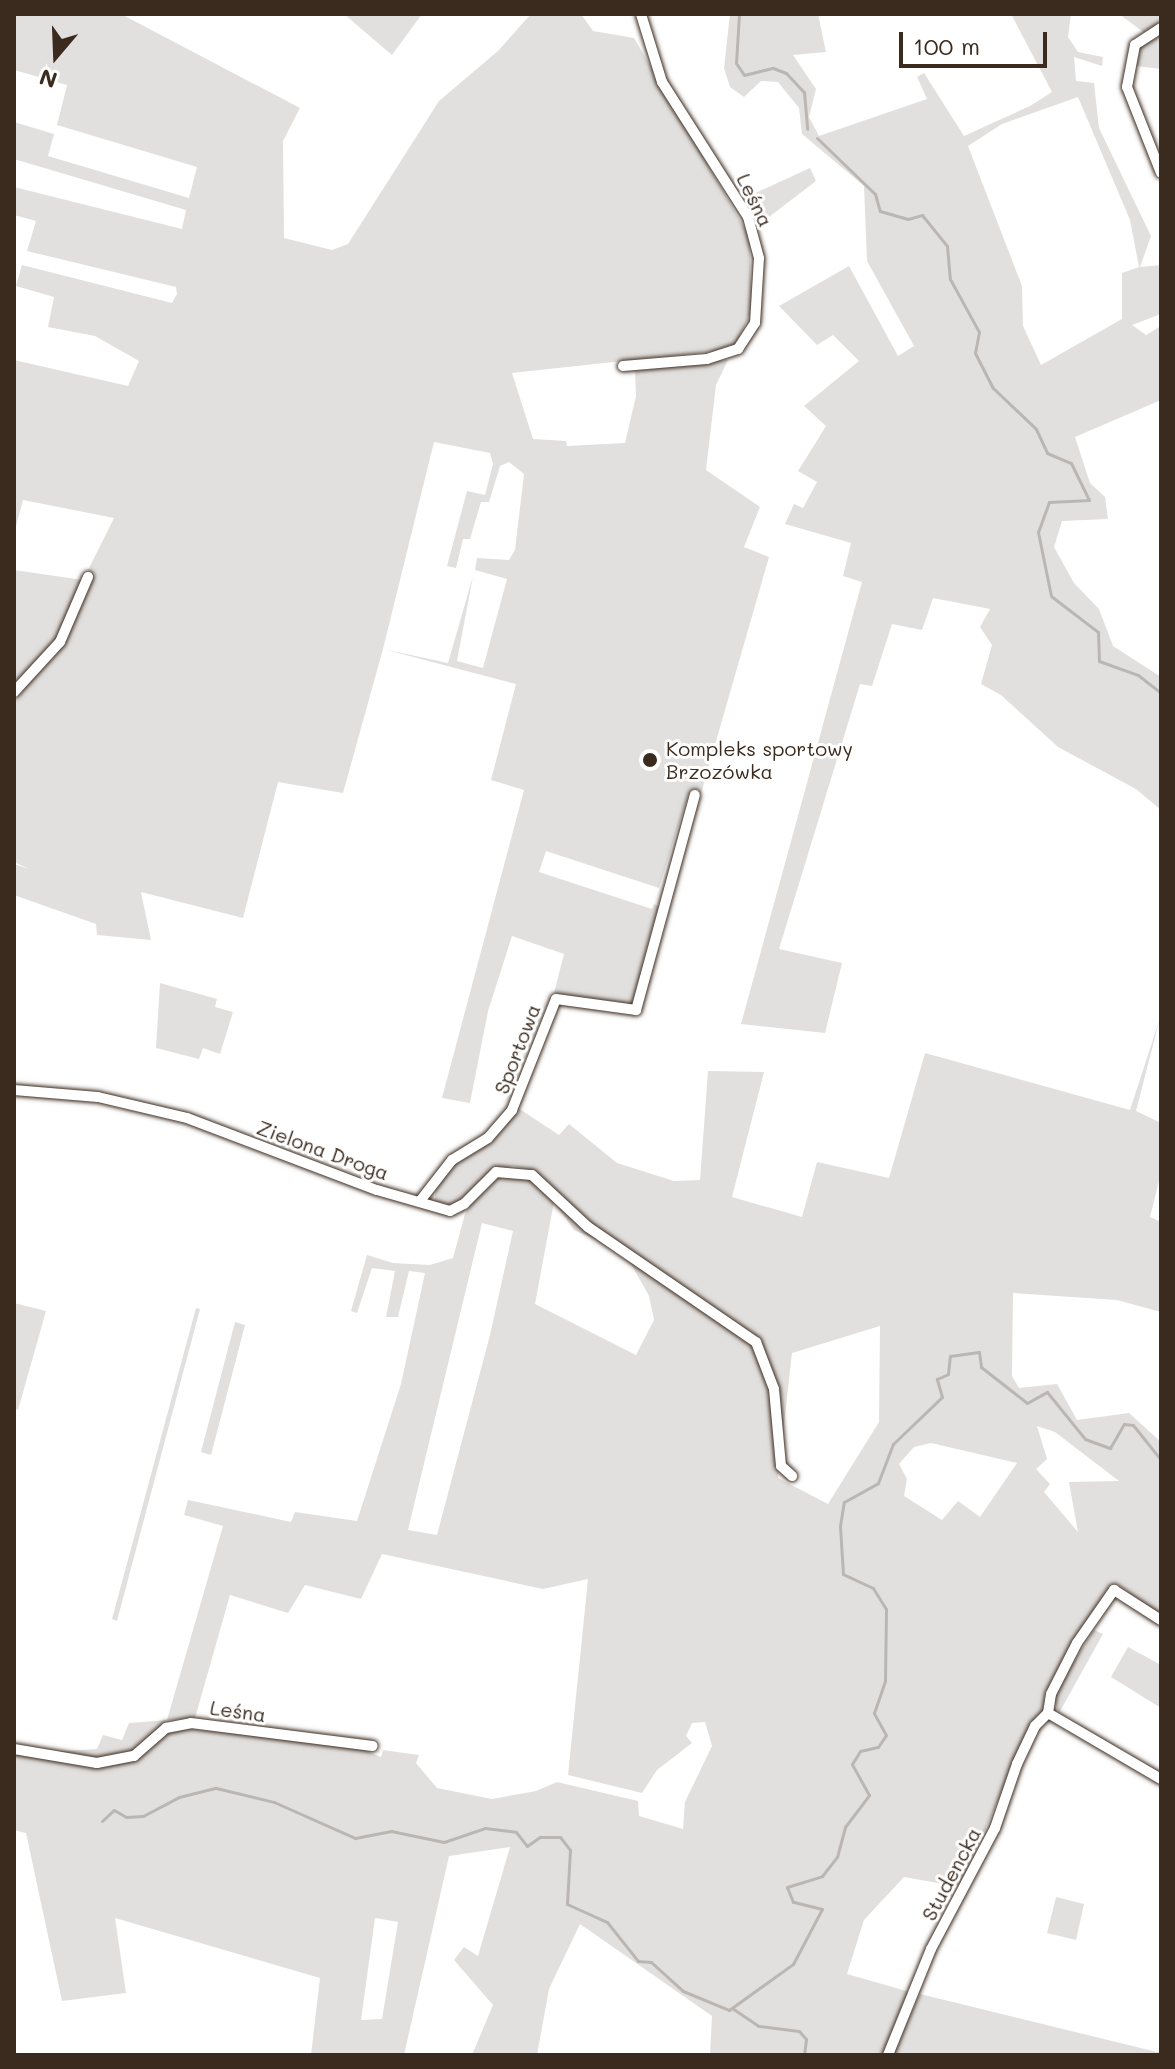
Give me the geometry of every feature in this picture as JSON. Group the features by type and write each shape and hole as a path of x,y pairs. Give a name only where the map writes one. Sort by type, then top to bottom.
{"street":[{"name":"Leśna","path":"623,366 707,359 738,349 755,323 759,258 734,192 662,82 641,14"},
{"path":"1161,28 1135,45 1128,97 1161,173"},
{"path":"14,692 60,642 88,577"},
{"name":"Sportowa","path":"420,1201 452,1160 488,1138 512,1110 556,999 636,1010 695,795"},
{"name":"Zielona Droga","path":"14,1090 98,1097 182,1117 450,1211 464,1204 496,1172 524,1171 588,1227 756,1342 774,1389 781,1466 792,1476"},
{"name":"Studencka","path":"888,2055 931,1949 995,1828 1029,1738 1048,1713 1051,1694 1077,1643 1114,1590 1161,1620"},
{"path":"1048,1713 1161,1779"},
{"name":"Leśna","path":"14,1749 97,1763 134,1756 166,1728 191,1723 373,1746"}],"shaded area":[{"path":"14,14 121,14 300,108 283,141 284,238 332,250 348,244 439,101 498,51 531,14 581,14 593,31 634,38 749,236 752,310 733,349 512,373 533,439 566,441 567,446 625,443 636,396 635,371 728,360 716,385 706,470 760,507 744,547 769,557 700,797 688,795 659,888 546,851 539,872 652,909 654,904 659,907 633,1004 554,993 564,954 512,936 488,1011 470,1103 442,1098 524,790 491,780 516,684 383,649 343,793 278,782 243,918 141,892 151,940 97,935 96,924 14,895 14,864 29,869 14,862 14,701 23,692 14,683 14,570 83,580 114,518 23,500 14,534 14,360 128,386 139,361 95,336 48,327 54,297 16,286 22,265 172,303 177,294 176,287 27,251 36,221 14,215 14,187 182,229 186,210 14,159 14,122 54,134 48,156 189,198 197,167 57,125 67,85 14,70","holes":["434,442 490,453 493,464 485,495 467,491 447,566 456,568 463,539 470,539 481,502 489,502 500,466 509,462 524,474 515,550 509,560 477,558 475,570 507,579 483,668 457,661 473,576 448,663 383,649"]},
{"path":"344,14 422,14 392,55"},
{"path":"730,14 818,14 826,52 793,55 816,89 809,117 819,136 927,99 917,77 924,73 964,136 1030,106 1052,92 1011,14 1071,14 1068,37 1078,52 1103,57 1102,66 1074,57 1076,81 1094,83 1099,128 1151,236 1140,267 1161,265 1161,314 1132,325 1146,335 1161,326 1161,400 1075,437 1090,483 1105,497 1108,519 1062,521 1054,547 1074,583 1099,609 1113,646 1161,677 1161,810 1136,789 1058,747 1001,695 981,684 992,645 980,627 990,609 933,598 922,630 892,624 872,686 860,684 779,949 842,963 825,1033 741,1024 862,582 843,576 851,543 785,524 794,504 803,508 817,482 798,471 826,426 804,406 859,361 833,335 817,345 779,306 849,266 898,356 914,346 867,261 864,186 802,134 799,108 778,82 761,81 744,97 730,87 724,68","holes":["1078,97 1130,220 1139,267 1122,273 1122,319 1041,365 1023,326 1022,286 968,146 1002,124"]},
{"path":"1119,14 1161,14 1161,69 1136,66 1141,46 1150,37"},
{"path":"810,168 816,181 757,226 742,199"},
{"path":"160,983 217,999 215,1007 233,1012 220,1054 203,1048 199,1059 156,1048"},
{"path":"1160,1018 1136,1111 1161,1123 1161,1173 1150,1217 1161,1222 1161,1312 1117,1300 1013,1293 1012,1376 1019,1388 1057,1384 1077,1420 1129,1413 1161,1442 1161,1615 1118,1585 1107,1590 1046,1693 1044,1709 1032,1722 960,1887 904,1877 864,1920 847,1974 910,1992 883,2055 710,2055 712,2016 580,1924 549,1989 537,2055 472,2055 493,2005 454,1960 464,1947 478,1956 510,1847 449,1856 404,2055 311,2055 320,1978 115,1918 126,1993 62,2001 26,1833 14,1830 14,1752 100,1766 136,1759 167,1731 191,1729 359,1748 381,1757 383,1750 419,1755 416,1763 437,1788 492,1799 536,1791 557,1782 638,1801 639,1816 683,1829 685,1802 712,1746 705,1722 692,1723 686,1736 692,1743 657,1770 642,1793 568,1775 588,1579 543,1589 382,1554 361,1599 305,1585 288,1613 230,1595 195,1718 167,1720 223,1526 184,1515 188,1500 291,1522 295,1512 357,1521 401,1384 425,1273 409,1271 398,1317 386,1317 395,1271 372,1268 357,1313 351,1311 367,1255 393,1263 430,1265 453,1258 465,1214 477,1193 505,1174 530,1170 513,1166 494,1170 462,1203 452,1208 434,1204 437,1183 452,1167 501,1132 518,1108 559,1135 569,1124 617,1163 674,1181 700,1180 708,1071 764,1072 732,1197 802,1217 817,1162 889,1178 925,1053 1130,1110","holes":["554,1202 574,1230 615,1248 631,1264 649,1296 654,1320 636,1355 535,1304","482,1223 513,1231 490,1335 437,1535 408,1530","880,1326 879,1422 828,1504 778,1478 792,1353","1037,1426 1055,1432 1119,1481 1069,1482 1078,1532 1044,1492 1050,1484 1036,1469 1047,1459","931,1443 1017,1463 980,1517 958,1501 942,1520 904,1496 907,1479 899,1464 914,1447","375,1918 398,1922 382,2019 361,2020"]},
{"path":"14,1303 46,1311 18,1410 14,1408"},
{"path":"196,1308 200,1309 117,1621 112,1619"},
{"path":"235,1322 245,1325 211,1455 201,1452"},
{"path":"1094,1630 1103,1634 1059,1713 1054,1699 1059,1685"},
{"path":"1128,1647 1161,1665 1161,1708 1111,1677"},
{"path":"167,1720 133,1752 95,1760 46,1752 97,1749 103,1735 122,1740 129,1723"},
{"path":"1056,1897 1084,1904 1076,1940 1047,1933"},
{"path":"920,1994 1161,2053 1161,2055 893,2055"}],"waterway":[{"path":"739,14 736,63 744,75 773,68 786,73 804,92 807,129"},
{"path":"817,138 875,194 880,211 908,219 922,215 947,246 950,279 979,332 975,353 993,388 1036,429 1047,453 1071,463 1089,500 1049,502 1038,532 1051,596 1098,632 1099,661 1138,675 1161,693"},
{"path":"102,1821 114,1810 126,1817 143,1816 179,1797 216,1788 274,1802 355,1838 391,1831 444,1842 485,1828 516,1832 527,1846 540,1837 560,1837 570,1850 567,1904 607,1922 638,1961 651,1962 683,1991 729,2010 793,1964 822,1909 793,1902 787,1887 822,1876 837,1857 845,1827 869,1795 852,1764 860,1751 878,1747 886,1735 874,1713 885,1681 886,1609 873,1588 843,1574 840,1526 844,1502 878,1483 893,1444 942,1397 937,1379 948,1374 950,1356 979,1352 981,1367 1027,1403 1047,1392 1085,1439 1110,1448 1124,1424 1133,1425 1161,1460"},
{"path":"732,2008 759,2026 799,2031 806,2039 804,2055"}],"place":[{"name":"Kompleks sportowy Brzozówka","path":"650,760"}]}
